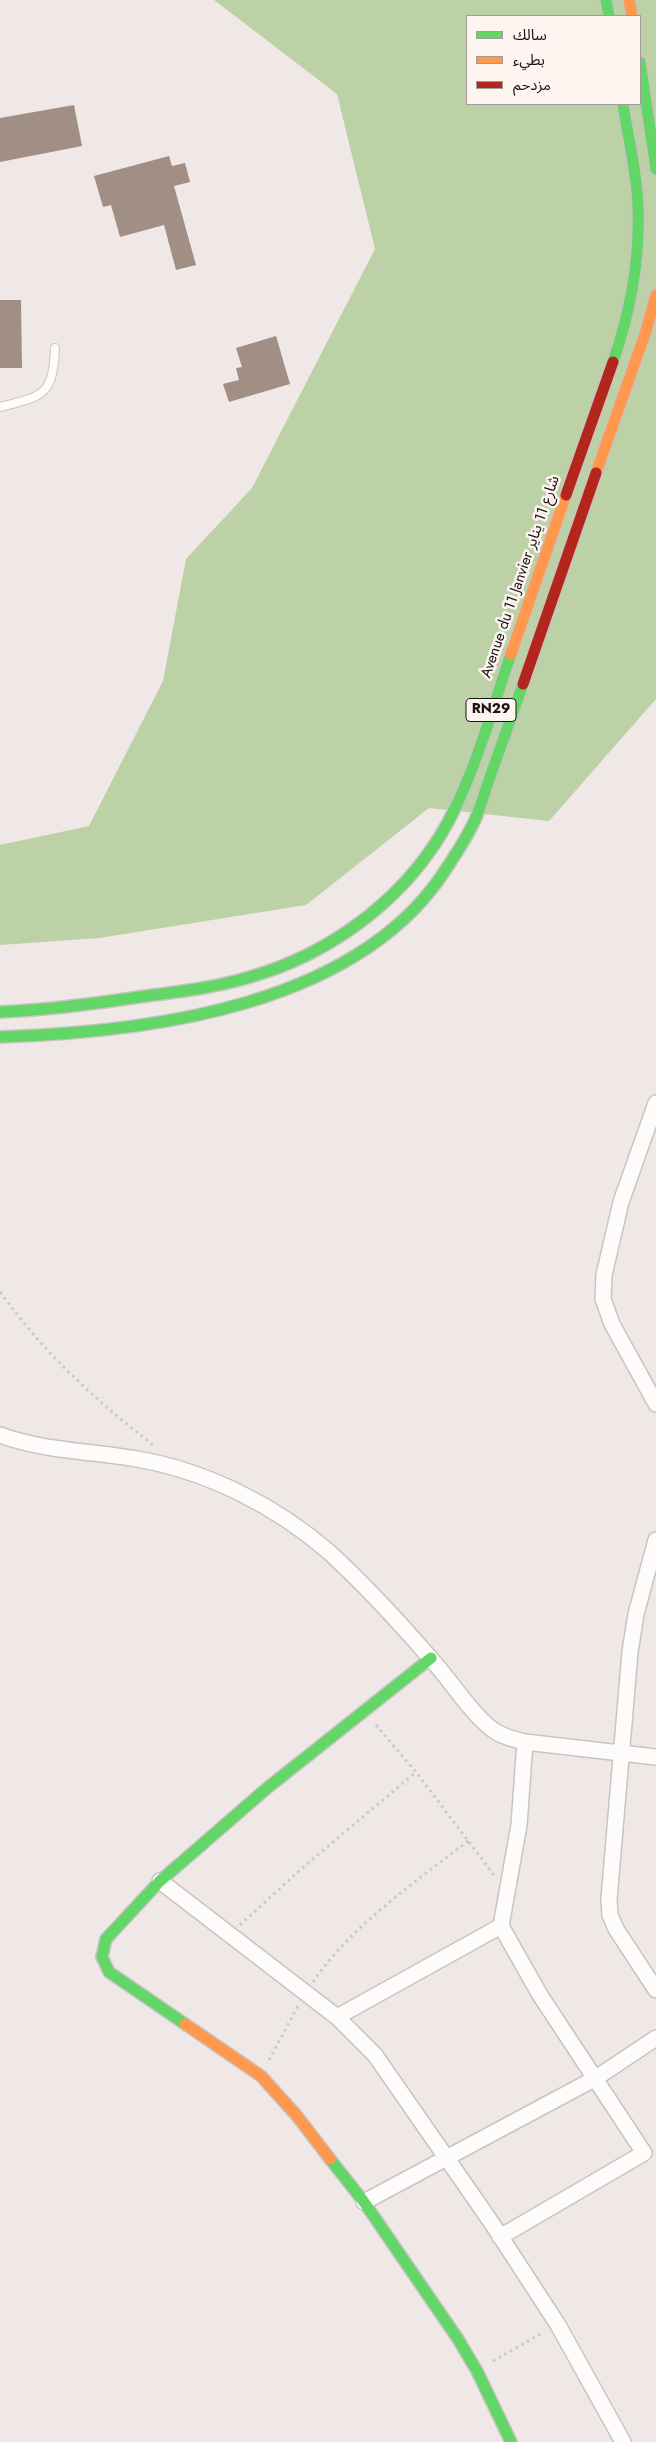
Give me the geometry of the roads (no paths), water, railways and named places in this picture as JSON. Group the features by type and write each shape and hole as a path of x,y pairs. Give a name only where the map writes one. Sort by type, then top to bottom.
{"main road":[{"path":"606,0 609,15"},
{"path":"630,0 632,15"},
{"path":"641,69 656,169"},
{"name":"Avenue du 11 Janvier شارع 11 يناير","path":"0,1012 97,1004 180,991 251,976 312,953 357,926 402,884 434,845 455,806 474,759 619,345 629,309 635,277 638,205 623,105"},
{"name":"RN29","path":"0,1038 101,1030 186,1016 256,1001 316,979 362,954 394,930 419,904 455,857 475,820 645,334 656,295"},
{"path":"431,1658 266,1789 160,1881 106,1939 102,1952 103,1964 108,1972 261,2076 297,2116 364,2202 477,2371 511,2442"}],"street":[{"path":"656,1102 621,1202 604,1275 603,1299 612,1324 656,1404"},
{"path":"0,1435 39,1445 139,1459 184,1471 235,1490 281,1516 328,1552 431,1658 484,1721 509,1738 524,1742 656,1757"},
{"path":"656,1540 636,1614 620,1752 610,1899 610,1915 616,1929 656,1990"},
{"path":"500,2237 644,2153 540,1995 501,1926 519,1825 524,1742"},
{"path":"160,1881 337,2017 375,2055 558,2325 623,2442"},
{"path":"337,2017 501,1926"},
{"path":"364,2202 596,2078 656,2038"}],"lane":[{"path":"0,407 36,398 47,388 54,374 54,348"}]}
